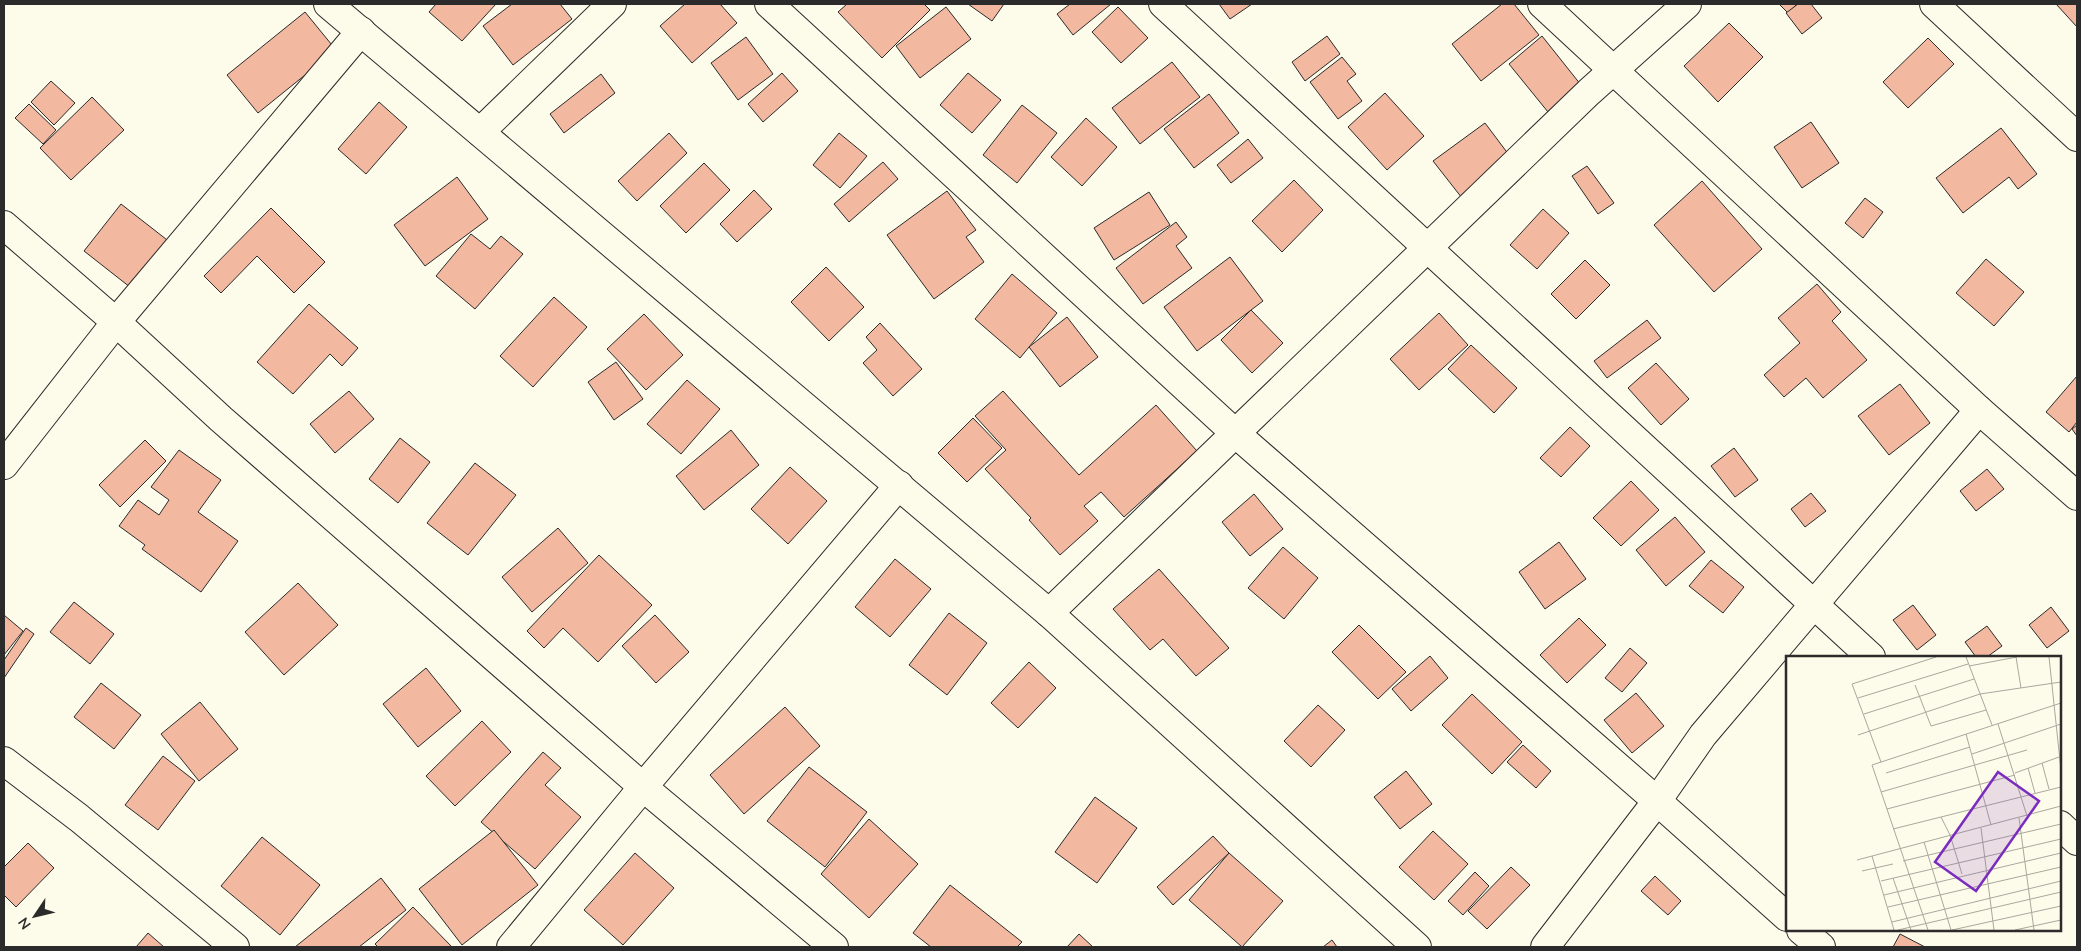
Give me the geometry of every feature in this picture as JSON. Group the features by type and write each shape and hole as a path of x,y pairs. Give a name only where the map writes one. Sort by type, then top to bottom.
{"street":[{"path":"328,4 900,485 1049,613 1417,947"},
{"path":"480,132 612,4"},
{"path":"770,4 1235,433 1657,801 1786,916"},
{"path":"1163,4 1813,606 1870,656"},
{"path":"1542,4 1979,410 2077,496"},
{"path":"1049,613 1614,70 1687,4"},
{"path":"1934,4 2077,137"},
{"path":"4,465 116,322 361,31"},
{"path":"4,225 116,322 221,420 642,787 834,947"},
{"path":"1545,947 1657,801 1703,735 1979,410"},
{"path":"510,947 642,787 900,485"},
{"path":"4,761 79,818 235,947"},
{"path":"2061,826 2077,841"},
{"path":"1802,931 1821,947"}],"building":[{"path":"436,4 496,4 462,41 429,12"},
{"path":"512,4 560,4 572,19 513,65 483,26"},
{"path":"685,4 720,4 737,23 692,63 660,26"},
{"path":"847,4 924,4 930,10 882,58 838,12"},
{"path":"968,4 1004,4 992,21"},
{"path":"1070,4 1111,4 1073,35 1057,14"},
{"path":"1219,4 1252,4 1230,19"},
{"path":"1502,4 1514,4 1539,35 1481,81 1452,44"},
{"path":"1779,4 1797,4 1788,13"},
{"path":"1798,4 1811,4 1822,18 1802,34 1786,13"},
{"path":"2056,4 2077,4 2077,27"},
{"path":"946,7 971,39 920,78 896,46"},
{"path":"1118,7 1148,38 1121,63 1092,32"},
{"path":"305,12 336,50 258,113 227,75"},
{"path":"1729,23 1763,57 1718,102 1684,66"},
{"path":"1327,36 1340,54 1305,81 1292,62"},
{"path":"1542,36 1581,85 1548,112 1509,64"},
{"path":"746,37 773,74 738,100 711,63"},
{"path":"1928,38 1954,64 1908,108 1883,82"},
{"path":"1342,57 1356,74 1347,81 1362,101 1338,119 1310,82"},
{"path":"1172,62 1200,97 1140,144 1112,108"},
{"path":"782,73 798,91 763,122 748,104"},
{"path":"968,73 1001,100 972,133 940,105"},
{"path":"601,74 615,93 564,133 550,114"},
{"path":"51,81 75,103 54,125 31,102"},
{"path":"1385,93 1424,136 1387,170 1348,127"},
{"path":"1209,94 1239,133 1194,168 1164,129"},
{"path":"92,97 124,130 71,180 40,148"},
{"path":"379,102 407,127 366,174 338,149"},
{"path":"29,104 56,130 43,144 15,118"},
{"path":"1022,105 1057,133 1017,183 983,155"},
{"path":"1086,118 1117,147 1082,186 1051,157"},
{"path":"1811,122 1839,163 1802,188 1774,147"},
{"path":"1485,123 1512,159 1462,198 1433,161"},
{"path":"2001,128 2037,174 2018,189 2009,177 1963,213 1936,178"},
{"path":"669,133 687,153 637,201 618,181"},
{"path":"839,133 867,156 840,188 813,165"},
{"path":"1248,139 1263,158 1231,183 1217,165"},
{"path":"883,162 898,179 849,222 834,204"},
{"path":"704,163 730,190 686,233 660,206"},
{"path":"1587,166 1614,203 1598,214 1572,176"},
{"path":"457,177 488,219 425,266 394,225"},
{"path":"1294,180 1323,210 1282,252 1252,221"},
{"path":"1702,181 1762,249 1714,292 1654,225"},
{"path":"754,190 772,209 737,242 720,224"},
{"path":"947,191 976,230 966,237 984,262 934,299 887,235"},
{"path":"1149,192 1170,225 1114,260 1094,228"},
{"path":"1865,198 1883,212 1863,238 1845,223"},
{"path":"121,204 171,243 135,291 84,251"},
{"path":"271,208 325,262 294,293 257,256 221,293 204,276"},
{"path":"1543,209 1569,233 1537,269 1510,245"},
{"path":"1176,222 1187,237 1176,246 1192,268 1143,304 1116,268"},
{"path":"471,234 490,249 501,236 523,254 475,309 436,276"},
{"path":"1230,257 1263,301 1197,351 1164,307"},
{"path":"1986,259 2024,292 1994,326 1956,293"},
{"path":"1585,260 1610,285 1576,319 1551,294"},
{"path":"826,267 864,307 829,341 791,302"},
{"path":"1012,274 1057,313 1020,358 975,319"},
{"path":"1817,284 1841,312 1832,321 1867,360 1823,398 1806,378 1784,397 1764,375 1800,343 1778,318"},
{"path":"554,297 587,327 533,387 500,356"},
{"path":"309,304 358,348 342,366 330,354 293,394 257,362"},
{"path":"1251,310 1283,343 1252,373 1221,340"},
{"path":"1439,313 1468,345 1419,390 1390,359"},
{"path":"644,314 683,355 646,390 607,349"},
{"path":"1067,317 1098,357 1060,387 1029,347"},
{"path":"1647,320 1661,338 1607,378 1594,361"},
{"path":"880,323 922,369 893,396 863,363 877,350 866,337"},
{"path":"1471,345 1517,388 1494,413 1448,369"},
{"path":"616,362 643,399 614,420 588,382"},
{"path":"1656,363 1689,399 1661,425 1628,388"},
{"path":"2077,376 2077,422 2069,432 2046,412"},
{"path":"687,380 720,409 681,454 647,424"},
{"path":"1900,384 1930,423 1889,455 1858,416"},
{"path":"349,391 374,419 335,453 310,424"},
{"path":"1003,391 1079,475 1156,405 1197,451 1124,517 1101,492 1084,506 1098,521 1060,555 1029,520 1031,518 985,469 1006,450 975,416"},
{"path":"973,418 1002,448 967,482 938,453"},
{"path":"2077,425 2077,436 2072,429"},
{"path":"1570,427 1590,446 1561,477 1540,458"},
{"path":"731,430 759,465 704,510 676,476"},
{"path":"400,438 430,462 398,503 369,479"},
{"path":"145,440 166,461 120,507 99,485"},
{"path":"1734,448 1758,480 1735,497 1711,466"},
{"path":"179,450 221,480 198,512 238,541 201,592 142,549 145,545 119,526 138,500 159,515 169,500 151,487"},
{"path":"475,463 516,495 468,555 427,523"},
{"path":"790,467 827,501 788,544 751,509"},
{"path":"1987,469 2004,489 1976,511 1960,491"},
{"path":"1631,481 1659,510 1621,546 1593,518"},
{"path":"1811,493 1826,511 1805,527 1791,509"},
{"path":"1254,494 1283,529 1250,556 1222,522"},
{"path":"1675,517 1705,552 1666,586 1636,550"},
{"path":"558,528 588,563 532,612 502,577"},
{"path":"1559,542 1586,579 1545,609 1519,572"},
{"path":"1283,547 1318,578 1284,619 1248,588"},
{"path":"599,555 652,605 598,662 563,628 544,648 527,631"},
{"path":"895,559 931,589 890,637 855,607"},
{"path":"1711,560 1744,587 1723,613 1689,586"},
{"path":"1159,569 1229,648 1196,676 1163,639 1150,650 1113,609"},
{"path":"298,583 338,625 284,675 245,632"},
{"path":"74,602 114,634 90,664 50,632"},
{"path":"1913,605 1936,635 1917,650 1893,620"},
{"path":"2051,607 2069,631 2047,648 2029,625"},
{"path":"949,613 987,643 947,695 909,665"},
{"path":"4,615 23,631 4,655"},
{"path":"655,615 689,652 656,683 622,646"},
{"path":"1579,618 1606,645 1567,683 1540,655"},
{"path":"1359,625 1406,672 1378,699 1332,652"},
{"path":"1987,626 2002,646 1988,656 1975,656 1965,642"},
{"path":"26,628 34,634 4,678 4,660"},
{"path":"1630,648 1647,663 1622,692 1605,678"},
{"path":"1430,656 1448,678 1411,711 1392,689"},
{"path":"1029,662 1056,688 1018,728 991,703"},
{"path":"426,668 461,711 418,747 383,704"},
{"path":"101,683 141,715 114,749 74,717"},
{"path":"1636,693 1664,726 1632,753 1604,720"},
{"path":"1472,694 1522,742 1492,774 1442,725"},
{"path":"200,702 238,749 199,781 161,734"},
{"path":"1318,705 1345,730 1311,767 1284,741"},
{"path":"785,707 820,746 744,814 710,775"},
{"path":"482,721 511,752 455,806 426,776"},
{"path":"1523,745 1551,771 1536,788 1507,762"},
{"path":"543,752 561,768 545,785 581,817 535,869 481,822"},
{"path":"163,756 195,781 158,830 125,805"},
{"path":"809,767 867,812 825,867 767,821"},
{"path":"1406,771 1432,804 1400,829 1374,797"},
{"path":"1095,797 1137,828 1097,883 1055,852"},
{"path":"869,819 918,864 869,918 821,874"},
{"path":"494,830 538,885 462,945 419,889"},
{"path":"1433,831 1468,864 1434,900 1399,867"},
{"path":"1213,836 1229,853 1173,905 1157,887"},
{"path":"262,837 320,885 280,935 221,886"},
{"path":"28,843 54,868 16,907 4,895 4,867"},
{"path":"635,853 674,888 623,945 584,910"},
{"path":"1229,853 1283,901 1242,947 1189,900"},
{"path":"1511,867 1530,885 1487,929 1468,911"},
{"path":"1475,872 1489,886 1463,915 1448,901"},
{"path":"1655,876 1681,901 1668,915 1641,891"},
{"path":"381,878 406,910 359,947 295,947"},
{"path":"950,885 1022,942 1017,947 931,947 913,933"},
{"path":"413,907 452,947 378,947 375,944"},
{"path":"148,933 164,947 136,947"},
{"path":"1079,934 1093,947 1067,947"},
{"path":"1900,934 1925,947 1893,947"},
{"path":"1332,940 1337,947 1323,947"}]}
